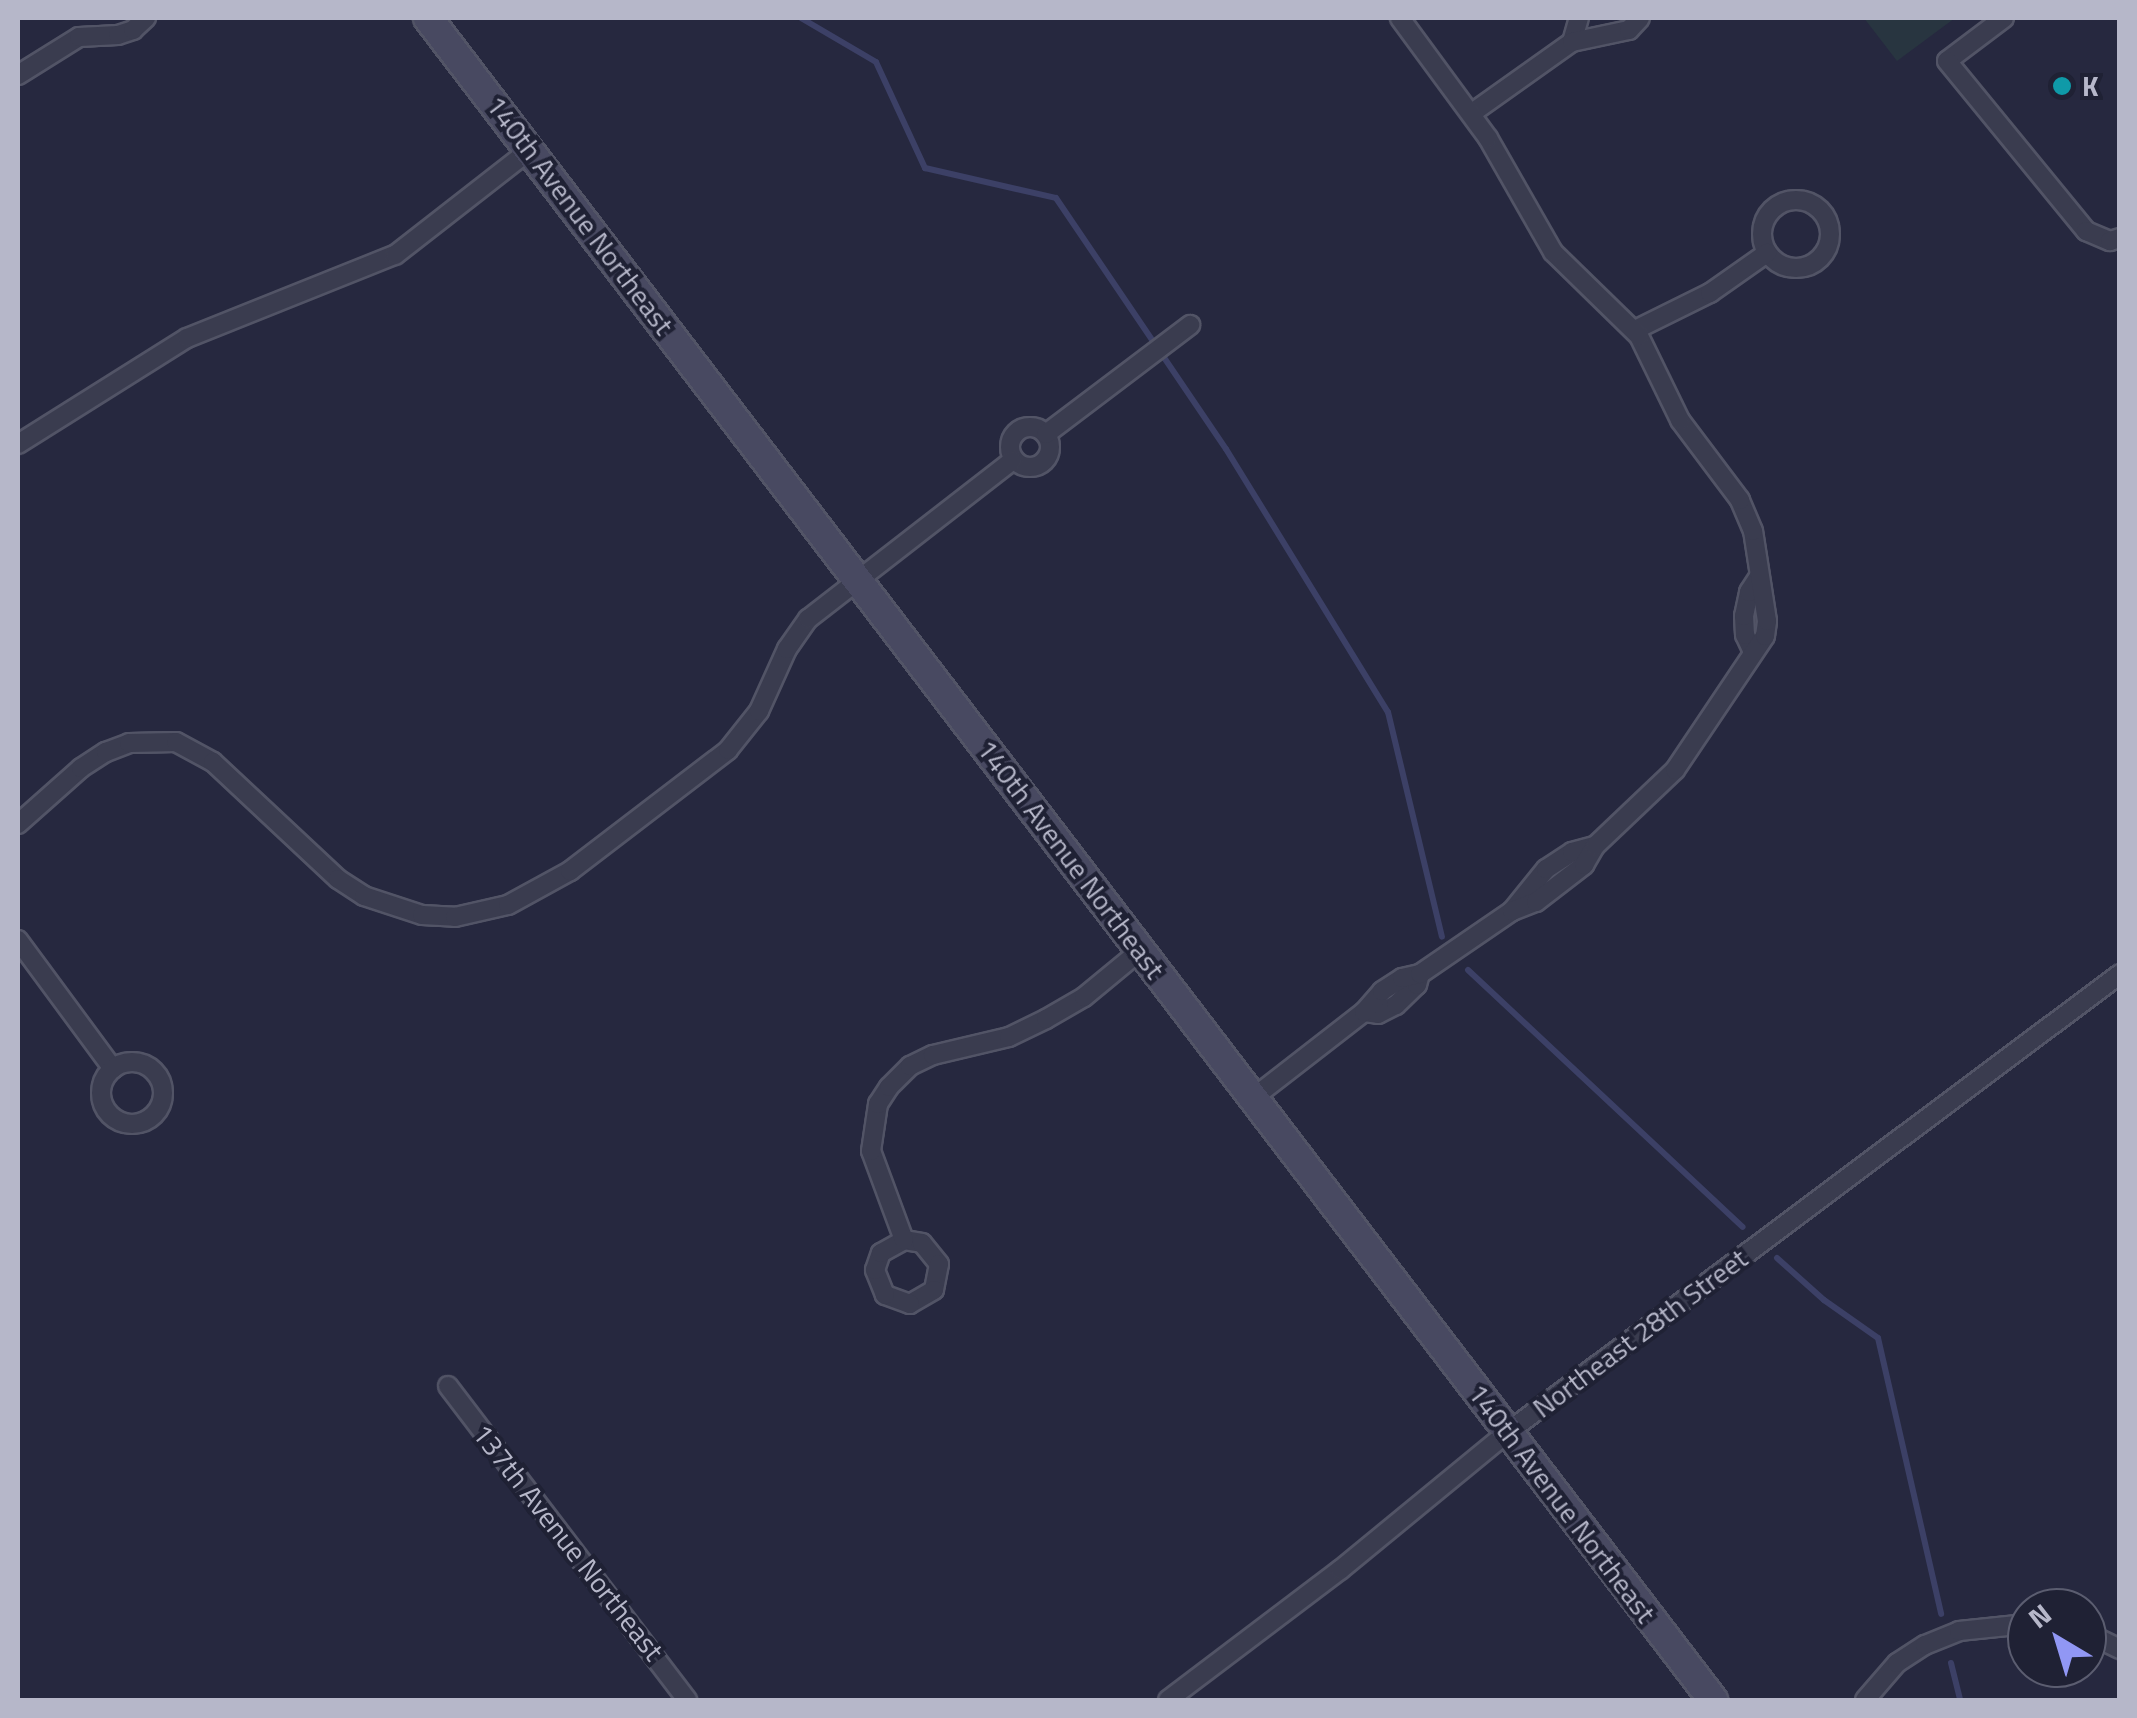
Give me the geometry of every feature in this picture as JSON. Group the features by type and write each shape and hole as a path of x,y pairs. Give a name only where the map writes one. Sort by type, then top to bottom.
{"street":[{"path":"18,75 80,38 118,35 133,30 146,18"},
{"name":"140th Avenue Northeast","path":"428,18 1713,1700"},
{"path":"1253,1098 1364,1012 1382,991 1402,978 1420,974 1512,910 1558,888 1584,865 1594,846 1636,812 1675,770 1722,706 1765,636 1766,597 1758,578 1753,532 1740,500 1680,420 1634,330 1553,252 1472,114 1434,70 1400,18"},
{"path":"1572,42 1579,18"},
{"path":"1472,114 1572,42 1628,30 1640,18"},
{"path":"2004,18 1948,61 2086,231 2110,241 2120,238"},
{"path":"18,444 187,338 395,255 530,150"},
{"path":"1634,330 1710,293 1768,253"},
{"path":"1046,434 1190,325"},
{"path":"1034,427 1046,434 1050,448 1040,466 1026,468 1014,460 1010,440 1020,429 1034,427"},
{"path":"18,824 81,768 106,752 129,743 176,742 214,762 338,880 364,896 422,916 483,914 536,894 728,750 760,711 797,631 1014,460"},
{"path":"18,940 113,1069"},
{"path":"904,1240 872,1151 878,1104 889,1087 910,1066 933,1055 1010,1036 1046,1019 1084,997 1141,950"},
{"name":"Northeast 28th Street","path":"1168,1700 1340,1570 1508,1432 2120,974"},
{"name":"137th Avenue Northeast","path":"448,1386 688,1700"},
{"path":"1866,1700 1897,1662 1924,1644 1959,1631 2007,1626"}],"shaded area":[{"path":"1864,18 1955,18 1897,61"}],"waterway":[{"path":"801,18 876,62 925,168 1056,198 1226,449 1388,712 1442,937"},
{"path":"1468,970 1743,1227"},
{"path":"1777,1258 1824,1300 1878,1338 1941,1614"},
{"path":"1951,1663 1960,1700"}],"place":[{"name":"K","path":"2062,86"}]}
